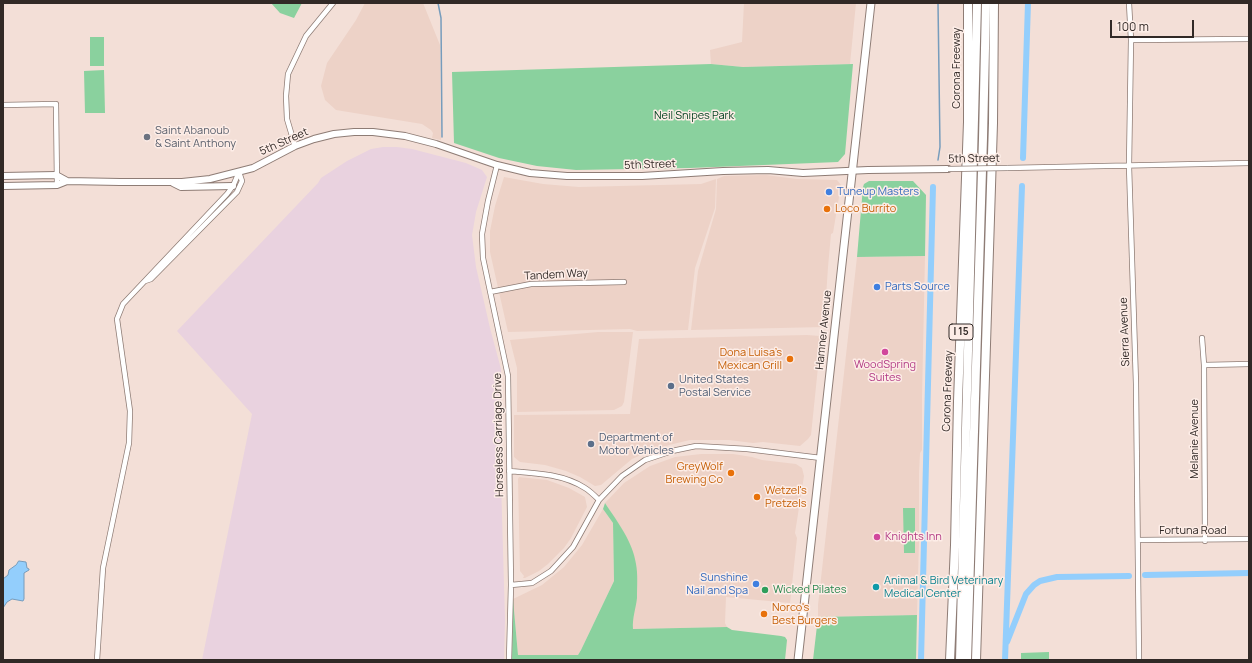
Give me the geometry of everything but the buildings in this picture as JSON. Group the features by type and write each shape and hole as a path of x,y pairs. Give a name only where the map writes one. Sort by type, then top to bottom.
{"highway":[{"name":"Corona Freeway","path":"950,660 968,122 968,3"},
{"path":"967,660 968,492 977,3"},
{"path":"960,660 983,138 986,3"},
{"name":"I 15","path":"976,660 992,131 994,3"},
{"name":"I 15","path":"955,545 968,492"},
{"path":"968,492 979,546"}],"main road":[{"name":"Hamner Avenue","path":"798,660 871,3"}],"street":[{"path":"295,146 287,119 286,96 288,74 306,36 333,3"},
{"name":"Sierra Avenue","path":"1129,3 1131,40 1129,166 1136,392 1139,660"},
{"path":"1131,40 1249,39"},
{"path":"3,106 56,104 57,185"},
{"name":"5th Street","path":"3,186 57,185 67,181 172,182 210,179 254,168 295,146 314,139 334,134 354,132 389,134 436,144 497,165 530,173 567,176 642,176 768,170 803,173 852,170 1249,163"},
{"name":"Horseless Carriage Drive","path":"497,165 482,234 483,258 508,376 511,585 509,660"},
{"path":"97,660 103,568 129,443 130,411 117,319 123,304 233,186 239,172"},
{"path":"145,281 152,279 237,192 242,181 239,172"},
{"name":"5th Street","path":"3,176 56,175 67,181"},
{"path":"172,182 181,187 233,186"},
{"name":"Tandem Way","path":"490,292 531,284 624,282"},
{"name":"Melanie Avenue","path":"1202,338 1204,365 1205,541"},
{"path":"1204,365 1249,364"},
{"path":"511,585 532,583 551,571 573,547 599,500 622,476 645,460 672,451 696,446 747,449 821,458"},
{"path":"510,471 538,473 564,478 585,488 599,500"},
{"name":"Fortuna Road","path":"1138,540 1205,541 1249,539"}],"shaded area":[{"path":"365,3 423,3 440,45 441,140 432,138 433,133 431,130 422,124 336,110 325,100 321,86 327,63 356,20"},
{"path":"744,3 856,3 850,64 743,67 711,64 710,50 742,42"},
{"path":"383,147 412,149 466,163 482,170 487,177 476,212 472,235 476,267 501,369 501,480 505,620 504,660 202,660 252,414 177,331 318,183 321,178 347,161 371,149"},
{"path":"766,175 797,179 837,180 841,185 833,233 831,234 824,327 691,330 698,271 716,209 717,179 724,176"},
{"path":"504,177 543,184 579,187 701,184 716,179 715,208 695,268 688,330 637,331 630,329 508,332 490,252 490,231 495,206"},
{"path":"925,256 922,450 920,453 919,473 917,615 818,617 818,605 857,257"},
{"path":"598,332 633,332 624,402 622,406 614,410 517,412 517,368 510,340"},
{"path":"807,335 820,336 821,338 811,435 800,446 729,440 690,440 669,445 632,459 601,485 595,486 566,471 545,465 520,462 514,457 514,415 630,414 639,339"},
{"path":"701,454 733,454 762,460 796,464 802,468 804,476 795,533 797,538 790,603 726,597 725,623 727,627 633,629 631,548 621,528 605,503 624,483 650,466 675,457"},
{"path":"519,477 547,480 569,488 585,497 587,507 571,538 564,548 539,571 525,578 523,578 524,576 520,571"},
{"path":"603,509 613,523 614,581 581,650 578,655 518,655 513,599 542,585 564,567 582,545"}],"green space":[{"path":"271,3 302,3 294,18 280,13"},
{"path":"90,37 104,37 104,66 90,66"},
{"name":"Neil Snipes Park","path":"711,64 743,67 853,64 845,154 838,162 690,168 576,170 537,166 499,158 454,143 452,72"},
{"path":"104,70 105,113 85,113 84,71"},
{"path":"869,181 913,181 926,195 925,256 857,257 863,187 864,184"},
{"path":"605,503 624,532 632,548 636,564 637,598 633,629 727,627 732,630 781,636 785,637 787,640 785,660 512,660 513,599 518,655 578,655 581,650 614,581 613,523 603,509"},
{"path":"903,508 915,508 915,553 904,553"},
{"path":"917,615 916,660 813,660 818,617"},
{"path":"1049,652 1049,660 1021,660 1021,653"}],"water":[{"path":"19,561 26,562 27,568 29,569 24,573 24,599 23,601 12,599 7,602 3,608 3,579 8,575 9,570"}],"waterway":[{"path":"438,3 441,18 442,137"},
{"path":"938,3 940,147 938,160"},
{"path":"1023,158 1028,3"},
{"path":"1005,660 1022,186"},
{"path":"921,660 933,187"},
{"path":"1145,575 1249,573"},
{"path":"1007,642 1026,594 1040,581 1057,577 1129,576"}],"place":[{"name":"Saint Abanoub & Saint Anthony","path":"147,137"},
{"name":"Tuneup Masters","path":"829,192"},
{"name":"Loco Burrito","path":"827,209"},
{"name":"Parts Source","path":"877,287"},
{"name":"WoodSpring Suites","path":"885,352"},
{"name":"Dona Luisa’s Mexican Grill","path":"790,359"},
{"name":"United States Postal Service","path":"671,386"},
{"name":"Department of Motor Vehicles","path":"591,444"},
{"name":"GreyWolf Brewing Co","path":"731,473"},
{"name":"Wetzel's Pretzels","path":"757,497"},
{"name":"Knights Inn","path":"877,537"},
{"name":"Sunshine Nail and Spa","path":"756,584"},
{"name":"Animal & Bird Veterinary Medical Center","path":"876,587"},
{"name":"Wicked Pilates","path":"765,590"},
{"name":"Norco's Best Burgers","path":"764,614"}]}
